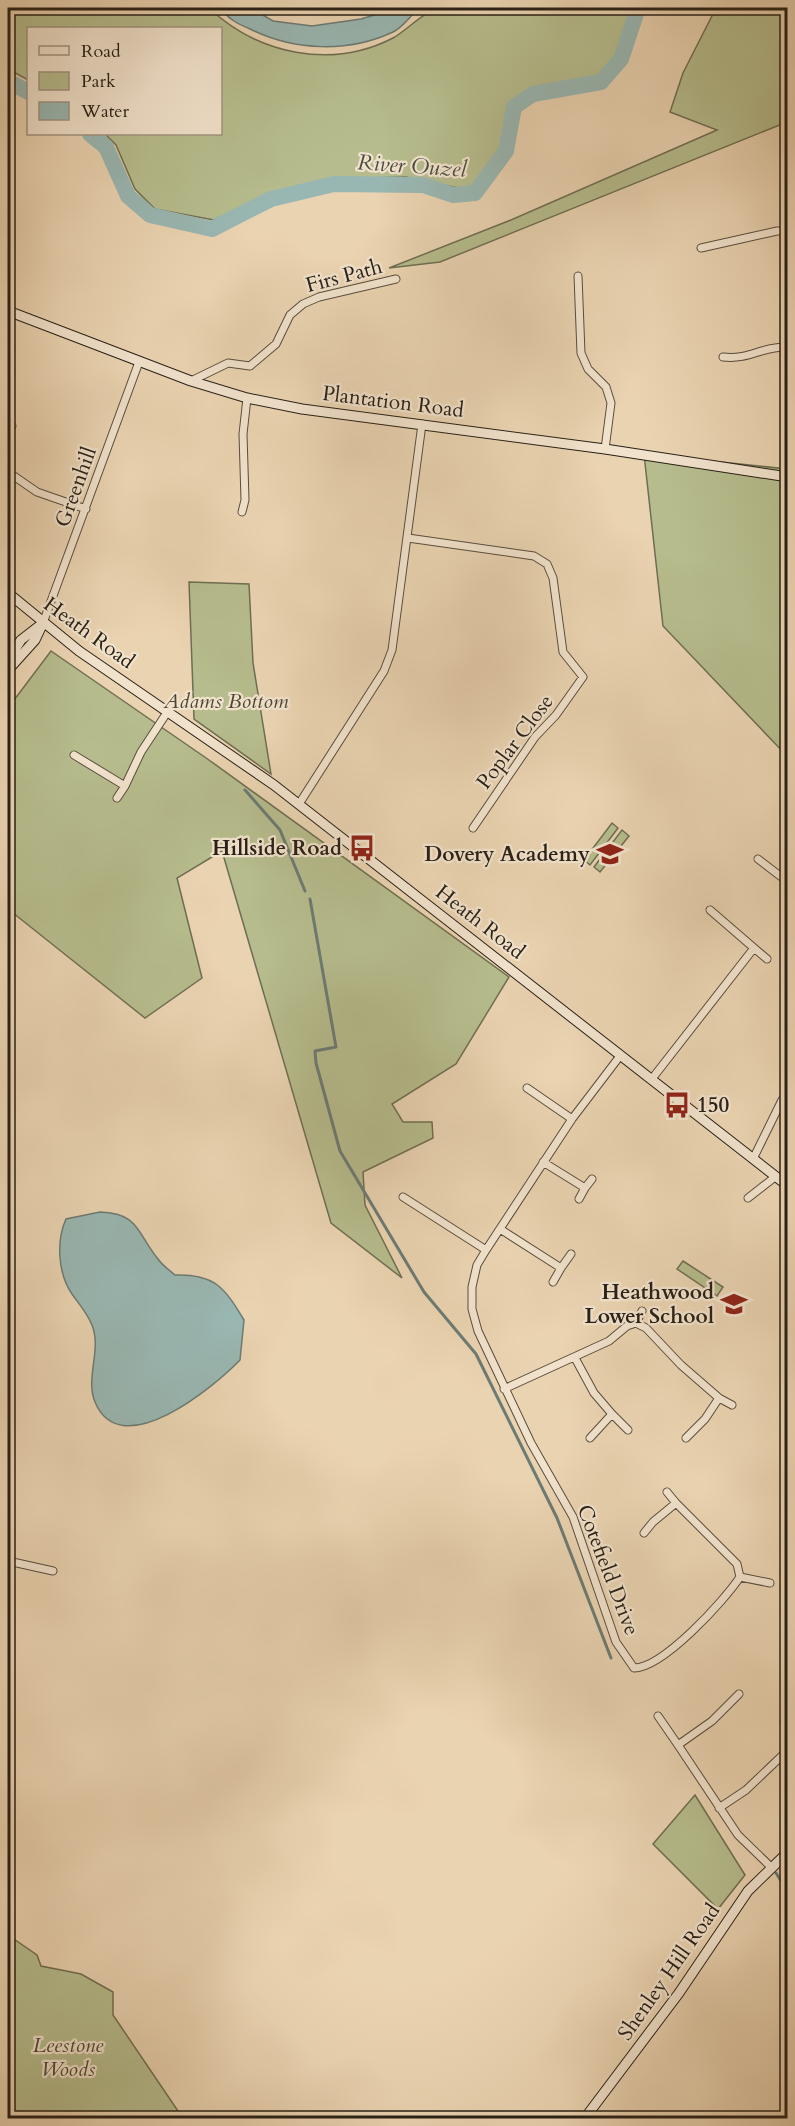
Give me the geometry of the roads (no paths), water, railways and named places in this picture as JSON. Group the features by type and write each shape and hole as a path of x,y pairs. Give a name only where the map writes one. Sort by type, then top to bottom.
{"street":[{"path":"701,248 777,231 788,231"},
{"path":"578,276 581,353 588,369 606,387 611,403 605,449"},
{"name":"Firs Path","path":"191,381 228,363 250,366 276,344 290,315 303,304 319,297 396,279"},
{"name":"Plantation Road","path":"8,311 191,381 247,398 302,409 605,449 788,477"},
{"path":"723,357 741,359 763,350 788,347"},
{"name":"Greenhill","path":"43,623 139,362"},
{"path":"242,512 245,500 243,434 247,398"},
{"path":"299,804 384,671 392,650 422,424"},
{"path":"8,472 37,492 86,509"},
{"name":"Poplar Close","path":"408,538 534,556 547,564 553,578 563,652 586,679 535,737 473,828"},
{"name":"Heath Road","path":"8,593 43,623 299,804 788,1186"},
{"path":"8,660 21,640 43,623"},
{"path":"8,670 35,640 43,623"},
{"path":"117,798 141,752 168,711"},
{"path":"74,754 125,786"},
{"path":"758,859 788,882"},
{"path":"710,910 767,959"},
{"path":"651,1080 753,948"},
{"name":"Cotefield Drive","path":"620,1056 572,1119 477,1265 472,1287 472,1309 478,1331 504,1389 573,1517 616,1641 634,1668 642,1668 676,1645 699,1624 740,1577"},
{"path":"527,1088 572,1119"},
{"path":"753,1159 782,1100"},
{"path":"543,1162 585,1188"},
{"path":"748,1198 776,1177"},
{"path":"579,1199 592,1179"},
{"path":"403,1197 486,1250"},
{"path":"500,1229 561,1268"},
{"path":"553,1282 572,1254"},
{"path":"636,1323 642,1311"},
{"path":"504,1389 575,1358 609,1341 627,1326 636,1323 646,1328 681,1365 719,1398 732,1405"},
{"path":"575,1358 594,1393 628,1430"},
{"path":"686,1438 705,1419 719,1398"},
{"path":"591,1438 612,1414"},
{"path":"667,1492 737,1564 740,1577 770,1583"},
{"path":"644,1533 653,1522 676,1503"},
{"path":"8,1561 53,1571"},
{"path":"678,1745 712,1720 739,1694"},
{"path":"658,1716 738,1835 771,1867"},
{"path":"719,1808 746,1790 788,1750"},
{"name":"Shenley Hill Road","path":"585,2118 680,1993 748,1891 788,1852"}],"water":[{"path":"221,8 251,8 273,21 312,26 361,19 394,9 420,8 397,30 376,39 321,47 285,42 267,36 234,21"},
{"path":"100,1212 113,1213 130,1220 160,1261 175,1275 200,1277 217,1285 224,1291 244,1320 240,1360 190,1401 146,1423 125,1426 108,1419 95,1402 92,1383 95,1335 88,1316 67,1286 61,1267 61,1237 66,1219"}],"waterway":[{"name":"River Ouzel","path":"91,135 106,147 128,196 150,215 212,229 271,199 334,184 423,185 453,195 475,193 506,151 514,107 533,94 601,82 621,59 638,8"},
{"name":"River Ouzel","path":"8,81 27,91"},
{"path":"245,790 280,830 305,891"},
{"path":"310,899 336,1047 315,1051 316,1063 340,1151 424,1292 476,1354 557,1518 611,1658"},
{"path":"776,1873 788,1892"}],"place":[{"name":"Hillside Road","path":"362,848"},
{"name":"Dovery Academy","path":"610,854"},
{"name":"150","path":"677,1105"},
{"name":"Heathwood Lower School","path":"734,1304"}],"park label":[{"name":"Adams Bottom","path":"226,701"},
{"name":"Leestone Woods","path":"68,2057"}]}
